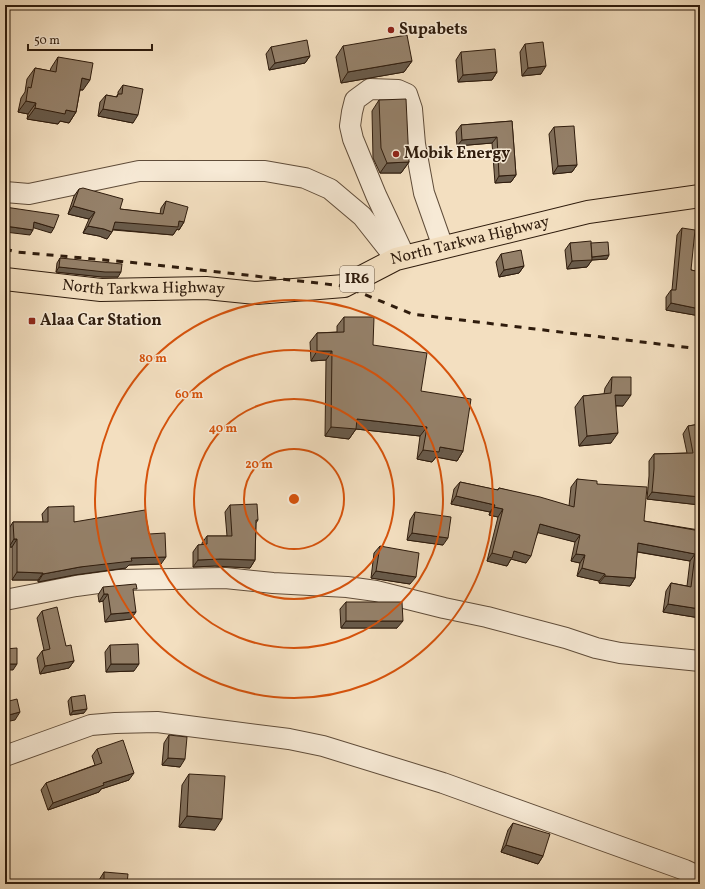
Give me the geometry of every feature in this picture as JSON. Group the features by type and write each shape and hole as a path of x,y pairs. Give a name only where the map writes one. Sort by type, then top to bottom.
{"main road":[{"name":"North Tarkwa Highway","path":"5,279 101,290 206,288 256,293 344,286 401,258 588,212 700,196"}],"street":[{"path":"401,258 353,139 350,126 355,100 370,89 398,90 407,94 412,109 415,144 424,193 444,248"},
{"path":"5,192 29,194 139,171 265,171 305,178 330,189 362,216 401,258"},
{"path":"5,600 76,586 120,580 224,578 281,584 347,587 376,591 487,617 620,653 700,662"},
{"path":"5,756 91,725 115,723 157,722 289,739 322,746 443,783 685,870 700,877"}],"building":[{"path":"407,35 412,61 348,72 343,46"},
{"path":"307,40 310,56 275,63 271,47"},
{"path":"543,42 546,66 528,68 525,44"},
{"path":"495,49 497,72 463,75 461,52"},
{"path":"58,57 93,63 90,80 82,78 76,112 66,110 65,114 35,108 36,103 26,101 28,87 31,88 35,68 56,72"},
{"path":"123,85 143,89 138,115 103,109 106,95 117,97 118,94 122,94"},
{"path":"406,99 409,162 387,163 381,148 379,100"},
{"path":"512,121 516,175 499,176 497,137 462,140 461,125"},
{"path":"574,126 577,165 558,166 554,127"},
{"path":"83,188 123,199 120,209 163,214 166,201 188,207 184,222 179,221 178,227 115,222 112,232 88,226 95,212 73,206 79,189"},
{"path":"5,207 59,215 54,228 34,222 33,230 5,226"},
{"path":"682,228 695,230 691,270 700,272 700,309 671,303 671,290 676,290"},
{"path":"591,241 592,260 572,261 570,243"},
{"path":"608,242 609,255 592,257 591,243"},
{"path":"521,250 524,266 504,270 501,254"},
{"path":"60,258 122,264 121,272 105,272 59,267"},
{"path":"344,317 374,317 373,345 427,353 421,391 471,399 463,451 440,447 439,452 423,450 427,427 357,419 356,429 331,427 332,351 317,351 317,333 344,332"},
{"path":"612,377 631,377 631,395 615,395 618,433 587,436 583,396 611,393"},
{"path":"5,390 7,441 5,441"},
{"path":"700,424 700,497 652,492 654,454 693,453 688,426"},
{"path":"577,479 597,481 597,484 647,487 644,521 700,531 700,609 668,604 671,583 691,587 695,554 638,543 635,578 605,576 605,574 582,568 585,555 576,554 580,535 540,524 531,556 514,551 512,558 492,553 503,509 494,507 495,505 456,496 460,482 498,490 499,488 540,497 574,507"},
{"path":"257,504 258,520 256,520 255,560 198,560 198,545 207,544 207,536 232,536 230,505"},
{"path":"74,506 74,522 145,510 149,534 165,533 166,557 131,558 132,561 80,567 43,574 17,572 17,539 14,539 13,522 48,522 48,507"},
{"path":"415,512 451,517 448,538 412,533"},
{"path":"380,546 419,553 416,577 376,571"},
{"path":"136,584 137,589 133,589 136,612 111,614 108,594 104,594 103,587"},
{"path":"346,602 402,602 403,621 346,621"},
{"path":"57,607 66,646 71,645 74,661 45,666 42,651 50,649 42,611"},
{"path":"138,644 139,664 111,664 110,645"},
{"path":"17,648 17,664 5,664 5,649"},
{"path":"85,695 87,709 73,711 71,697"},
{"path":"17,699 20,712 5,716 5,702"},
{"path":"169,735 187,737 185,759 168,758"},
{"path":"123,740 134,773 103,783 104,785 53,803 46,783 102,763 97,749"},
{"path":"189,774 225,776 222,819 187,816"},
{"path":"513,823 550,834 543,856 506,845"},
{"path":"5,842 7,842 7,868 5,868"},
{"path":"104,872 128,874 127,884 104,884"},
{"path":"206,880 220,880 220,884 206,884"},
{"path":"570,883 570,884 537,884"}],"railway":[{"path":"5,249 17,252 138,263 344,286 412,314 700,349"}],"place":[{"name":"Supabets","path":"391,30"},
{"name":"Mobik Energy","path":"396,154"},
{"name":"Alaa Car Station","path":"32,321"}]}
